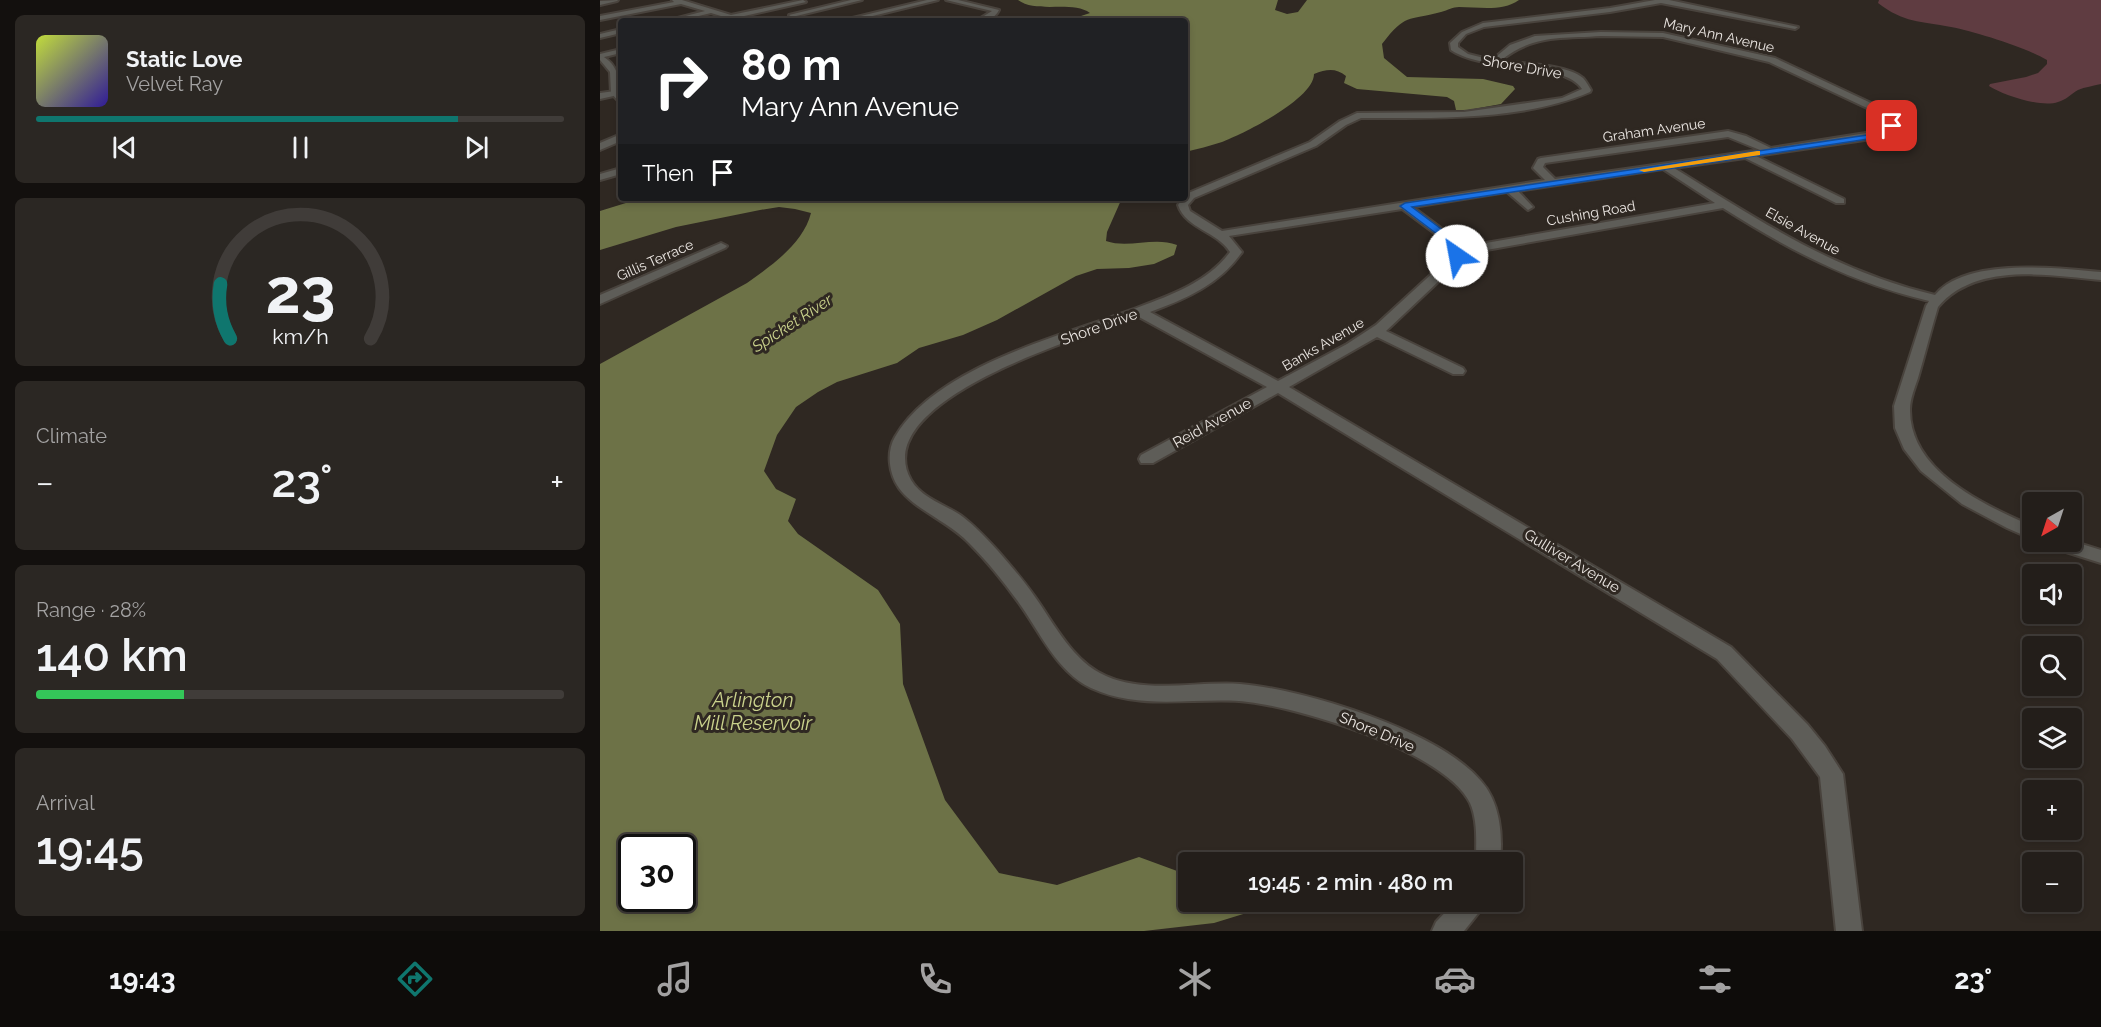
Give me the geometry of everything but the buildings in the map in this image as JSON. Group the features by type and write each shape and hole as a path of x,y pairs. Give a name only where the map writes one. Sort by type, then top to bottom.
{"street":[{"path":"600,3 615,0"},
{"path":"783,16 859,0"},
{"path":"856,18 935,0"},
{"path":"950,0 988,8 996,12 985,18"},
{"path":"600,18 678,1 723,16 737,17 803,2"},
{"path":"1664,1 1794,27"},
{"name":"Shore Drive","path":"1188,199 1198,192 1314,144 1355,116 1375,113 1442,116 1474,114 1564,100 1587,90 1585,84 1558,72 1462,55 1454,48 1454,43 1465,32 1483,25 1610,10 1664,1"},
{"path":"683,18 710,12"},
{"path":"600,36 618,32"},
{"name":"Mary Ann Avenue","path":"1222,234 1553,182 1884,134 1890,129 1892,120 1878,110 1819,84 1778,62 1670,36 1628,33 1542,37 1517,45 1494,62"},
{"path":"600,57 618,52"},
{"path":"600,57 611,64 615,70 615,93 618,97"},
{"path":"600,96 615,93"},
{"name":"Graham Avenue","path":"1553,182 1538,168 1539,163 1553,158 1728,134 1743,138 1770,151"},
{"path":"600,147 618,139"},
{"path":"1746,155 1840,201"},
{"name":"Elsie Avenue","path":"1665,166 1796,246 1840,269 1875,282 1935,299"},
{"path":"600,177 618,172"},
{"path":"1510,189 1528,207"},
{"name":"Shore Drive","path":"1185,201 1183,211 1188,216 1222,234 1231,242 1236,252 1229,264 1206,281 1140,312 1010,361 963,383 935,400 913,419 900,441 898,463 904,484 923,501 962,524 1020,590 1068,659 1099,683 1145,693 1196,691 1245,694 1341,716 1388,734 1455,771 1473,789 1485,812 1490,840 1489,852"},
{"name":"Cushing Road","path":"1460,251 1726,204"},
{"path":"1405,206 1453,242 1460,251"},
{"name":"Gillis Terrace","path":"600,300 721,246"},
{"name":"Banks Avenue","path":"1278,387 1352,347 1376,331 1453,261 1460,251"},
{"path":"2022,528 1990,513 1958,493 1924,464 1905,438 1900,423 1902,406 1935,299 1963,282 2007,273 2063,272 2101,276"},
{"name":"Gulliver Avenue","path":"1140,312 1278,387 1725,653 1800,732 1831,774 1849,931"},
{"path":"1376,331 1458,371"},
{"name":"Reid Avenue","path":"1147,459 1278,387"},
{"path":"2082,551 2101,557"},
{"path":"1445,931 1464,912"}],"shaded area":[{"path":"1879,0 2101,0 2101,84 2081,89 2064,100 2051,103 2022,100 2003,93 1989,86 1990,84 2038,73 2047,64 2047,60 1987,36 1904,18 1887,10 1878,3"}],"water":[{"path":"1018,0 1278,0 1275,10 1287,14 1298,12 1307,0 1519,0 1505,6 1490,8 1459,7 1408,20 1397,27 1382,44 1384,58 1407,77 1483,79 1513,86 1515,89 1501,104 1456,110 1454,101 1447,97 1357,89 1344,83 1346,76 1342,73 1331,70 1323,71 1314,74 1311,84 1303,94 1260,124 1222,142 1188,151 1188,18 1075,18 1090,13 1074,7 1026,4"},
{"name":"Arlington Mill Reservoir","path":"632,201 1121,201 1107,232 1106,241 1124,244 1159,242 1177,245 1174,255 1154,264 1129,268 1097,269 1076,276 997,320 963,335 919,348 897,363 837,382 818,392 796,407 777,435 764,471 776,489 796,499 788,521 798,534 878,590 900,624 903,684 945,800 999,873 1057,885 1139,857 1178,871 1178,912 1250,912 1214,923 1144,931 600,931 600,364 747,283 794,244 811,213 779,207 676,227 600,250 600,211"}],"slow traffic":[{"path":"1644,170 1757,153"}],"route":[{"path":"1457,256 1460,251 1453,242 1405,206 1553,182 1875,136 1889,132 1892,126"}],"water label":[{"name":"Spicket River","path":"792,323"}]}
